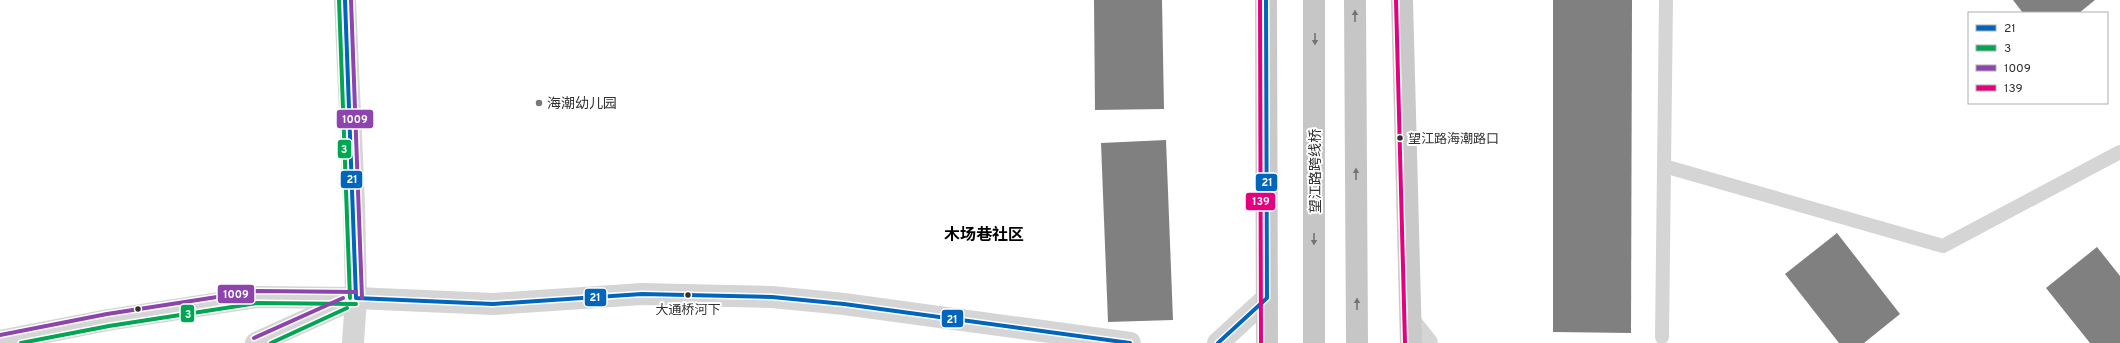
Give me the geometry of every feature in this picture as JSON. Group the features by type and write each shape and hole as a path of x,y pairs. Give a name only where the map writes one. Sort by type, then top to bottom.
{"highway":[{"name":"望江路跨线桥","path":"1314,0 1314,343"},
{"path":"1355,0 1358,343"}],"main road":[{"path":"1266,0 1267,343"},
{"path":"1402,0 1411,333"}],"street":[{"path":"345,0 354,204 356,298 353,343"},
{"path":"0,341 108,320 257,297 356,298 493,304 642,294 772,297 844,304 1130,343"},
{"path":"256,343 356,298"},
{"path":"1218,343 1267,298"},
{"path":"1411,333 1427,343"}],"lane":[{"path":"1662,337 1666,0"},
{"path":"1664,166 1944,246 2120,152"}],"building":[{"path":"1094,0 1162,0 1164,109 1095,110"},
{"path":"1553,0 1632,0 1631,333 1553,332"},
{"path":"2013,0 2095,0 2080,12 2022,12"},
{"path":"1166,140 1173,320 1108,322 1101,143"},
{"path":"1837,233 1900,314 1864,343 1839,343 1785,274"},
{"path":"2097,247 2120,276 2120,343 2090,343 2046,288"}],"transit line":[{"name":"3","path":"339,0 350,298"},
{"name":"21","path":"345,0 356,298 493,304 642,294 772,297 844,304 1130,343"},
{"name":"1009","path":"351,0 362,298"},
{"name":"139","path":"1260,0 1261,343"},
{"name":"21","path":"1218,343 1267,298 1266,0"},
{"name":"139","path":"1396,0 1405,343"},
{"name":"1009","path":"0,335 107,314 256,291 356,292"},
{"name":"1009","path":"254,338 343,298"},
{"name":"3","path":"21,343 109,326 257,303 356,304"},
{"name":"3","path":"271,343 347,308"}],"place":[{"name":"海潮幼儿园","path":"539,103"},
{"name":"望江路海潮路口","path":"1400,138"},
{"name":"大通桥河下","path":"688,295"}],"district":[{"name":"木场巷社区","path":"984,234"}]}
